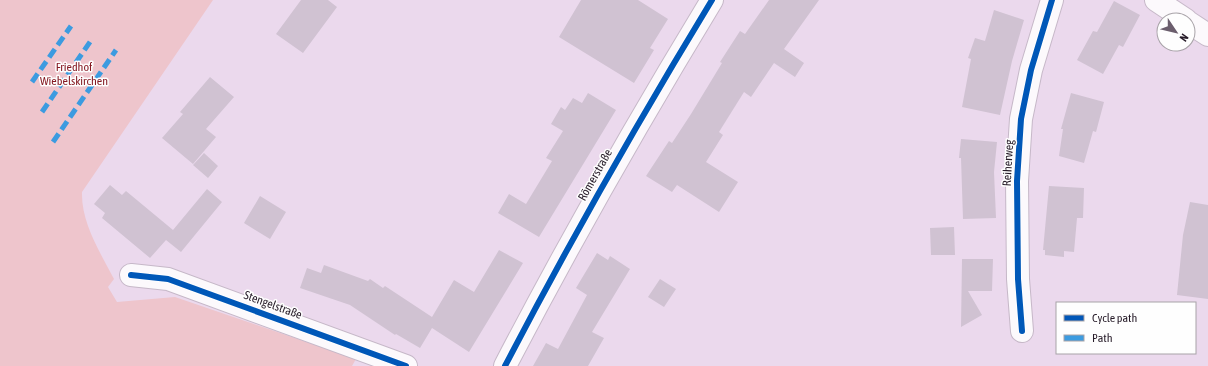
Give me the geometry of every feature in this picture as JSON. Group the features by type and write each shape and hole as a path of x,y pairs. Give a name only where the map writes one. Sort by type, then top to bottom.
{"street":[{"name":"Römerstraße","path":"505,366 558,264 640,118 712,0"},
{"name":"Reiherweg","path":"1022,331 1018,279 1017,180 1021,119 1031,70 1052,0"},
{"path":"1156,0 1174,12"},
{"path":"1196,27 1208,35"},
{"name":"Stengelstraße","path":"131,275 168,278 406,366"}],"green space":[{"name":"Friedhof Wiebelskirchen","path":"0,0 213,0 82,192 85,215 92,237 114,279 108,287 117,302 175,297 356,359 352,366 0,366"}],"building":[{"path":"301,0 328,0 337,7 303,53 276,34"},
{"path":"581,0 638,0 668,19 650,48 654,50 634,83 559,37"},
{"path":"769,0 819,0 784,49 804,63 795,77 774,63 751,97 744,92 719,132 723,135 706,162 738,182 719,212 677,185 672,192 646,176 669,141 672,143 691,114 722,63 720,62 740,31 745,34"},
{"path":"1114,1 1140,15 1123,47 1119,45 1103,74 1077,60 1093,31 1097,32"},
{"path":"994,10 1024,20 1012,61 1000,115 962,107 971,59 968,58 975,38 985,41"},
{"path":"210,77 234,97 206,129 216,137 193,164 162,138 183,114 180,112"},
{"path":"588,93 616,110 539,237 498,213 509,194 526,204 552,161 546,158 563,131 551,124 561,107 565,110 573,98 582,103"},
{"path":"1071,93 1104,102 1096,132 1093,131 1084,163 1059,156 1063,129 1061,129"},
{"path":"961,139 997,142 994,172 996,218 963,219 961,158 959,158"},
{"path":"204,153 218,166 208,178 193,165"},
{"path":"110,185 122,195 126,191 173,230 207,189 222,202 181,252 166,240 150,258 102,218 105,213 94,204"},
{"path":"1049,186 1084,188 1083,218 1077,218 1074,252 1064,251 1064,257 1045,255 1045,250 1043,250"},
{"path":"260,196 286,212 270,239 244,223"},
{"path":"1190,202 1208,205 1208,299 1177,295 1183,235"},
{"path":"954,227 955,255 931,255 930,228"},
{"path":"499,250 523,263 469,352 432,328 420,348 396,334 395,335 350,305 300,288 307,268 321,273 324,265 368,281 370,279 383,288 385,286 432,317 454,280 474,292"},
{"path":"597,253 608,260 610,256 630,269 592,332 604,338 588,366 533,366 546,343 558,349 587,295 576,288"},
{"path":"962,259 993,259 992,291 968,291 982,315 961,327"},
{"path":"660,279 676,289 664,307 648,297"}],"marked path":[{"path":"32,82 71,26"},
{"path":"42,112 92,39"},
{"path":"53,142 116,50"}],"cycle path":[{"path":"505,366 554,273 606,181 712,0"},
{"path":"1022,331 1018,279 1017,181 1021,119 1031,70 1052,0"},
{"path":"131,275 168,279 406,366"}]}
